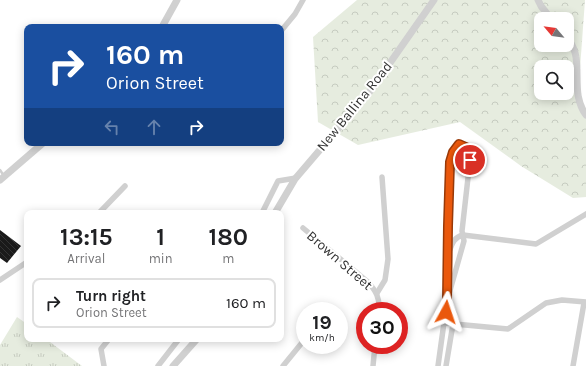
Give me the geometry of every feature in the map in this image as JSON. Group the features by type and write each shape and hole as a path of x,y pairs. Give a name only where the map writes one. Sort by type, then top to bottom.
{"street":[{"path":"164,24 177,0"},
{"path":"284,28 296,14 303,0"},
{"name":"New Ballina Road","path":"277,210 296,178 370,90 434,0"},
{"path":"538,0 546,12"},
{"path":"574,52 576,57 578,101 586,115"},
{"path":"438,366 447,301 450,162 453,152 459,144 468,148 470,160 463,235 464,241 447,301"},
{"path":"2,178 39,146"},
{"path":"379,302 377,292 385,280 388,259 382,177"},
{"path":"264,210 278,181 296,178"},
{"path":"102,210 125,186"},
{"path":"448,255 454,241 458,236 463,235 536,244 586,214"},
{"name":"Brown Street","path":"302,228 368,282 377,292"},
{"path":"0,280 24,264"},
{"path":"444,323 508,329 546,303 562,300 585,302 573,366"},
{"path":"446,366 452,324"},
{"path":"104,366 101,349 107,342"},
{"path":"158,366 177,342"},
{"path":"173,366 194,342"},
{"path":"284,366 296,351"},
{"path":"373,366 374,354"}],"lane":[{"path":"0,170 2,178"}],"green space":[{"path":"357,0 585,0 578,96 586,109 586,197 573,198 521,166 460,122 358,145 318,122 313,37"},
{"path":"17,317 24,322 24,342 50,342 82,366 0,366 0,345"}],"building":[{"path":"0,230 21,246 7,263 0,258"}],"route":[{"path":"446,312 450,162 453,152 459,144 468,148 470,160"}]}
